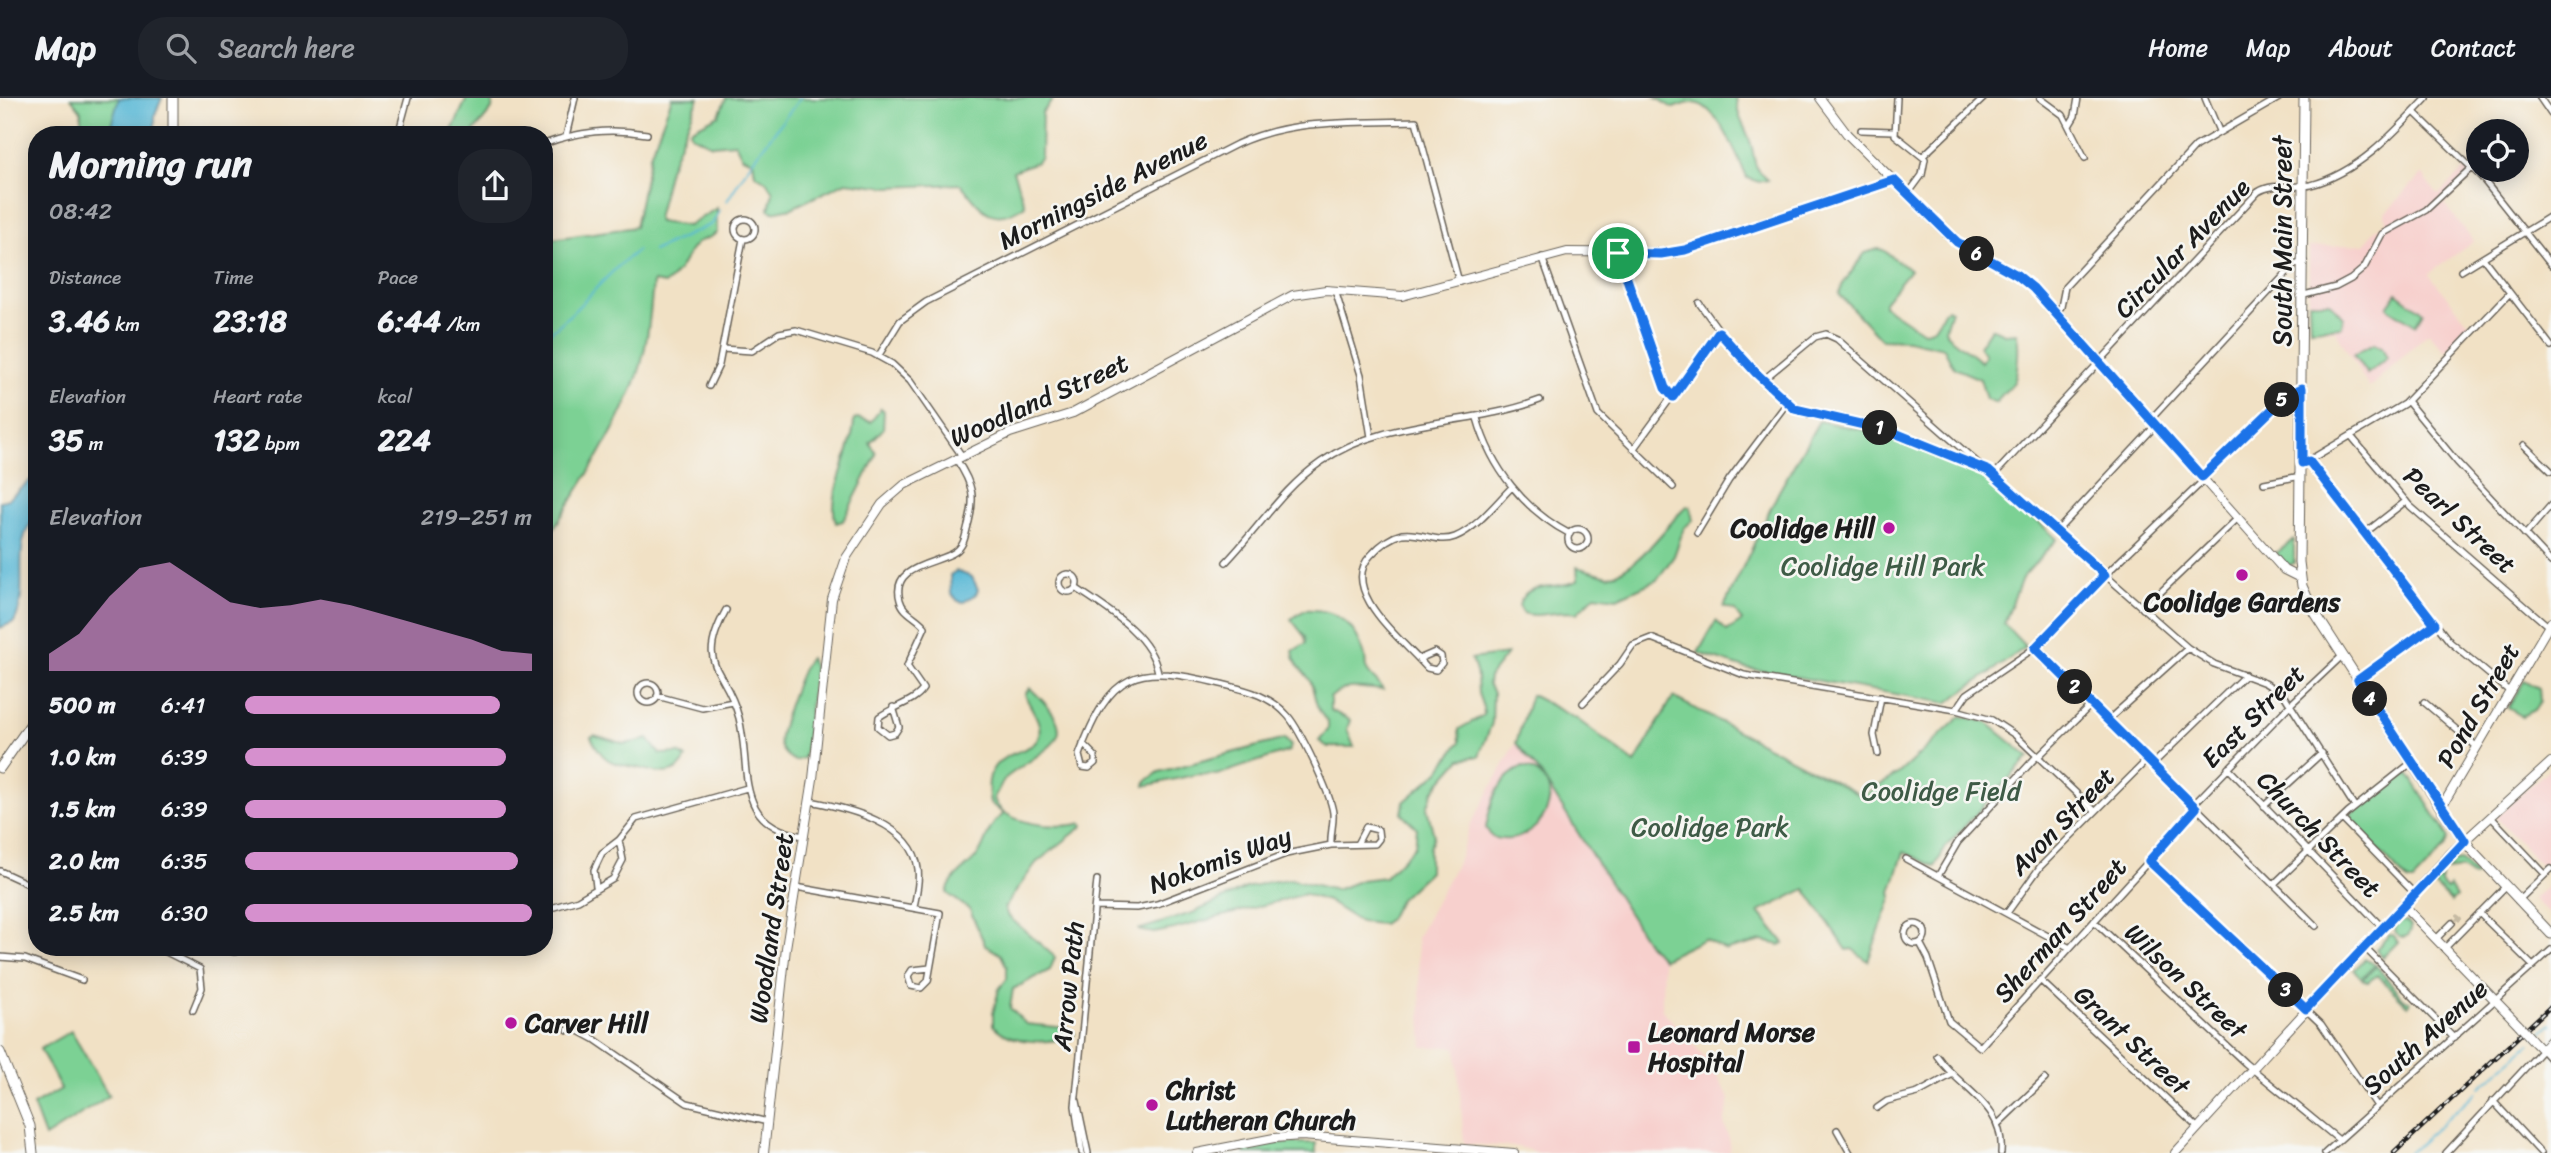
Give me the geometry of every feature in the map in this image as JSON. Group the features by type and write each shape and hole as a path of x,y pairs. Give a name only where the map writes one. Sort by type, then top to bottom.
{"main road":[{"path":"173,98 173,126"},
{"name":"South Main Street","path":"2304,98 2302,388 2305,462 2301,477 2300,578 2312,608 2441,808 2465,841 2505,887 2550,930"},
{"path":"0,768 28,728"},
{"path":"0,1052 2,1068 30,1126 33,1153"}],"street":[{"path":"400,126 408,98"},
{"path":"566,136 575,98"},
{"path":"1820,98 1841,128 1949,236 1972,252 2017,275 2056,313 2286,572 2300,578"},
{"path":"1893,131 1897,98"},
{"path":"1923,156 1984,98"},
{"path":"2040,98 2059,111 2085,158"},
{"path":"2069,126 2076,112 2078,98"},
{"path":"2205,98 2219,131"},
{"path":"2056,313 2062,307 2065,287 2196,146 2279,98"},
{"path":"2304,186 2344,170 2370,155 2427,98"},
{"path":"2540,98 2551,114"},
{"path":"2059,111 2076,112"},
{"path":"2414,112 2466,161"},
{"name":"Morningside Avenue","path":"879,355 894,327 918,306 1247,139 1304,125 1416,121 1459,282"},
{"path":"553,141 566,136 616,129 647,134"},
{"path":"1861,130 1893,131 1923,156 1925,163 1922,175 1908,194"},
{"path":"2304,295 2336,287 2351,279 2364,268 2382,234 2426,210 2466,173"},
{"name":"Woodland Street","path":"764,1153 796,887 810,801 832,599 840,571 892,493 959,457 1018,430 1073,413 1189,354 1285,298 1309,291 1335,290 1396,296 1459,282 1567,252 1661,254 1685,250 1894,180"},
{"path":"2484,182 2551,265"},
{"name":"Circular Avenue","path":"1991,473 2100,362 2258,192 2270,186 2304,186"},
{"path":"2461,271 2551,216"},
{"path":"709,386 722,349 743,239"},
{"path":"1618,253 1665,388 1673,397"},
{"path":"1542,257 1594,408 1606,425 1635,447 1673,487"},
{"path":"2483,258 2551,346"},
{"path":"2056,532 2292,266 2304,261"},
{"path":"1335,290 1361,375 1370,437"},
{"path":"2509,294 2407,401 2305,462 2461,654 2509,691"},
{"path":"1699,303 1719,332 1787,403 1806,413 1890,431 1991,473"},
{"path":"722,349 752,351 779,334 796,330 879,355 910,381 959,457 972,490 974,508 965,538 957,551 915,567 902,583 899,595 903,607 925,627 907,666 923,689 916,696 893,707 878,720 880,731 888,735 895,733 899,727 893,707"},
{"path":"1635,447 1719,332"},
{"path":"1763,380 1815,337 1826,334 1838,339 2188,648 2214,664 2276,689 2291,704 2355,807"},
{"path":"1956,710 1967,694 2035,648 2286,396 2302,388"},
{"path":"1226,562 1299,479 1329,456 1370,437 1406,428 1477,418 1540,400"},
{"path":"2407,401 2457,462 2551,562"},
{"path":"1697,533 1715,502 1787,403"},
{"path":"1477,418 1488,449 1512,487 1538,514 1570,534"},
{"name":"Pearl Street","path":"2351,436 2406,501 2550,624"},
{"path":"2524,445 2551,471"},
{"path":"2263,483 2301,477"},
{"path":"1419,659 1365,598 1360,582 1364,564 1385,542 1401,534 1419,534 1439,539 1456,536 1512,487"},
{"path":"1707,499 1715,502"},
{"path":"2365,533 2406,501"},
{"path":"2525,535 2551,505"},
{"path":"2143,609 2238,518"},
{"path":"1076,588 1136,634 1152,656 1158,672"},
{"path":"726,610 712,636 710,650 740,720 747,788 753,804 765,820 784,831 804,836"},
{"path":"2358,680 2435,624"},
{"name":"Pond Street","path":"2441,808 2550,624"},
{"path":"1583,704 1620,664 1633,645 1647,638 1744,675 1956,710 1998,723 2095,811"},
{"path":"2035,648 2316,926"},
{"path":"2108,720 2188,648"},
{"name":"East Street","path":"2195,807 2228,768 2342,656"},
{"path":"1083,744 1097,712 1110,693 1129,679 1158,672 1184,674 1252,692 1273,702 1285,713 1298,732 1331,806 1331,845"},
{"name":"Avon Street","path":"2007,913 2033,875 2095,811 2245,676"},
{"path":"657,696 702,708 733,702"},
{"path":"1878,754 1874,735 1881,698"},
{"path":"2424,702 2477,747"},
{"path":"1938,876 1958,842 2092,704"},
{"path":"2264,806 2322,753"},
{"path":"2175,1153 2414,893 2551,761"},
{"path":"2274,884 2355,807 2411,763"},
{"name":"Church Street","path":"2228,768 2382,927"},
{"path":"596,887 595,867 604,849 619,840 630,823 642,815 747,788"},
{"path":"810,801 853,811 887,827 905,841 918,867 914,907"},
{"name":"Sherman Street","path":"1920,943 1950,1021 1980,1046 2195,807"},
{"path":"2491,817 2545,874"},
{"path":"2342,819 2414,893"},
{"path":"553,907 578,900 613,879 622,864 619,840"},
{"name":"Nokomis Way","path":"1095,907 1129,908 1157,904 1286,854 1331,845 1357,844"},
{"path":"1906,859 2070,948"},
{"path":"2149,861 2306,1009 2329,1034 2377,1106"},
{"path":"2518,901 2551,869"},
{"path":"0,872 28,884"},
{"name":"Arrow Path","path":"1082,1153 1075,1123 1076,1096 1097,880"},
{"path":"796,887 940,913 930,968 924,987 918,989 911,986 908,979 912,970 930,968"},
{"path":"2445,948 2465,923 2505,887"},
{"path":"2403,905 2551,1060"},
{"path":"2479,913 2533,966"},
{"name":"Wilson Street","path":"2094,921 2251,1069 2339,1140"},
{"path":"2436,939 2452,923"},
{"path":"2364,947 2454,1038"},
{"name":"South Avenue","path":"2325,1153 2551,950"},
{"path":"176,956 200,969 203,979 193,1010"},
{"path":"0,957 25,959 82,980"},
{"name":"Grant Street","path":"2040,980 2198,1128"},
{"path":"568,1030 579,1031 594,1040 687,1103 768,1122"},
{"path":"2445,1153 2551,1040"},
{"path":"1937,1056 1951,1075 1975,1094 1999,1123 2001,1153"},
{"path":"1877,1108 1887,1101 1918,1093 1951,1075"},
{"path":"1999,1123 2045,1079"},
{"name":"Arrow Path","path":"1076,1096 1088,1153"},
{"path":"2493,1101 2542,1153"},
{"path":"1837,1130 1850,1153"},
{"path":"1197,1153 1273,1138 1302,1136 1514,1153"}],"shaded area":[{"path":"2466,168 2466,182 2445,204 2474,241 2429,274 2471,326 2446,351 2428,333 2369,388 2335,330 2309,330 2309,247 2365,244 2374,231 2386,223 2385,213 2422,174 2438,195"},
{"path":"1516,743 1541,774 1648,943 1663,959 1662,1010 1710,1063 1730,1100 1724,1123 1730,1142 1729,1153 1538,1153 1519,1147 1464,1144 1456,1047 1423,1047 1417,937 1459,859 1470,826"},
{"path":"2551,767 2551,864 2545,870 2496,817"},
{"path":"2551,882 2551,916 2534,899"}],"green space":[{"path":"71,98 119,98 111,126 82,126 81,111"},
{"path":"467,98 493,98 492,109 478,126 454,126"},
{"path":"672,98 699,98 669,169 657,219 659,222 688,226 717,208 717,232 693,247 676,274 665,284 653,282 645,349 633,388 603,448 553,530 553,239 635,227 650,155"},
{"path":"726,98 1053,100 1042,113 1041,157 1037,162 1013,171 1025,205 1014,212 996,215 982,208 961,184 889,187 846,182 792,208 772,212 769,209 773,192 766,181 755,174 753,161 742,157 735,143 712,145 691,135 690,130 719,115"},
{"path":"1656,98 1736,98 1756,166 1768,180 1759,182 1747,178 1719,122 1703,106 1691,103 1673,108"},
{"path":"1878,249 1910,270 1884,302 1884,306 1923,332 1934,328 1947,308 1951,310 1945,329 1947,335 1981,362 1985,355 1979,346 1991,328 2004,334 2016,333 2018,350 2014,382 1997,403 1986,399 1980,379 1954,368 1944,348 1908,340 1881,339 1839,294 1865,253"},
{"path":"2397,293 2423,312 2415,325 2387,307"},
{"path":"2309,302 2330,302 2343,317 2342,327 2310,329"},
{"path":"2374,343 2382,347 2387,358 2367,374 2353,354"},
{"path":"881,408 884,411 883,429 870,443 876,453 875,458 843,521 836,523 834,512 837,486 850,445 854,420 858,418 871,422"},
{"name":"Coolidge Hill Park","path":"1819,421 1894,436 1986,474 2057,539 2022,578 2004,624 2026,647 1947,703 1745,668 1698,653 1716,621 1727,631 1742,621 1735,611 1724,607 1778,493"},
{"path":"1687,506 1690,506 1693,520 1684,528 1674,556 1657,580 1617,598 1595,595 1577,613 1523,613 1519,606 1522,597 1536,588 1578,580 1577,567 1608,576 1630,565"},
{"path":"2294,540 2294,563 2288,566 2276,553"},
{"path":"1305,610 1327,612 1351,628 1361,646 1367,671 1383,690 1349,688 1330,698 1330,710 1350,720 1347,729 1354,747 1328,747 1319,741 1328,730 1328,722 1319,710 1310,681 1296,662 1293,651 1306,643 1305,637 1291,619"},
{"path":"1507,654 1489,677 1488,684 1493,693 1492,723 1479,756 1461,759 1433,791 1427,808 1434,836 1429,848 1429,872 1399,900 1389,919 1382,924 1360,922 1327,901 1305,894 1174,929 1154,933 1138,930 1195,912 1246,888 1268,882 1291,879 1336,890 1361,880 1385,877 1415,846 1417,828 1402,814 1404,802 1439,771 1460,742 1459,729 1484,715 1471,659"},
{"path":"810,658 814,669 806,746 804,758 795,761 782,750 780,739 796,686"},
{"path":"2524,681 2539,688 2540,701 2534,710 2522,716 2508,708"},
{"path":"1030,688 1056,718 1059,729 1049,747 1006,778 994,798 999,807 1019,820 1060,826 1082,823 1083,826 1036,863 1004,908 1008,916 1055,957 1050,970 1013,989 1010,1008 1026,1024 1067,1028 1075,1034 1044,1041 1021,1040 1001,1032 993,1025 999,989 1007,979 1007,967 1001,955 985,945 970,910 947,893 956,877 978,855 991,828 1004,814 990,803 989,782 993,768 1002,759 1033,745 1039,737 1038,721 1025,694"},
{"name":"Coolidge Park","path":"1531,695 1577,719 1635,763 1673,697 1862,796 1899,773 1961,716 1986,722 2029,757 1947,845 1935,867 1904,852 1891,892 1892,897 1868,961 1852,949 1847,950 1805,889 1759,912 1784,943 1780,945 1762,941 1726,950 1704,939 1663,959 1648,944 1541,774 1516,743"},
{"path":"594,735 625,744 648,739 660,754 679,753 686,758 677,769 665,773 619,764 602,755 591,737"},
{"path":"1285,739 1291,746 1289,751 1217,775 1198,774 1145,786 1146,781 1159,772"},
{"path":"1523,767 1539,774 1548,786 1549,799 1545,813 1537,825 1524,835 1509,839 1492,837 1486,828 1497,792 1507,777"},
{"path":"2408,773 2449,838 2445,848 2413,882 2408,882 2350,819 2352,813"},
{"path":"2461,861 2477,876 2472,877 2461,869 2447,871 2454,862"},
{"path":"2442,876 2441,884 2447,890 2450,887 2456,897 2451,902 2434,885"},
{"path":"2400,921 2406,921 2411,929 2409,935 2400,937 2395,932 2395,926"},
{"path":"2389,935 2398,942 2383,957 2376,949"},
{"path":"2365,959 2375,965 2362,978 2354,970"},
{"path":"2376,966 2404,999 2410,1001 2408,1006 2377,975 2368,982 2363,979"},
{"path":"71,1031 109,1096 45,1137 33,1105 61,1089 40,1049"},
{"path":"1275,1143 1316,1143 1316,1153 1244,1153 1243,1149"}],"water":[{"path":"119,98 162,98 155,115 155,126 111,126"},
{"path":"28,482 28,527 22,553 19,609 14,622 0,628 0,501 8,499"},
{"path":"956,571 972,577 978,589 976,594 964,602 958,601 951,593 950,575"}],"waterway":[{"path":"727,201 750,164 800,98"},
{"path":"653,251 712,224 720,210"},
{"path":"553,330 638,250"},
{"path":"2536,1038 2551,1024"},
{"path":"2480,1087 2530,1044"},
{"path":"2409,1153 2476,1092"}],"tunnel":[{"path":"2452,923 2457,917 2462,921"}],"railway":[{"path":"2394,1153 2551,1006"}],"place":[{"name":"Coolidge Hill","path":"1889,528"},
{"name":"Coolidge Gardens","path":"2242,575"},
{"name":"Carver Hill","path":"511,1023"},
{"name":"Leonard Morse Hospital","path":"1634,1047"},
{"name":"Christ Lutheran Church","path":"1152,1105"}],"route":[{"path":"1894,180 1957,242 2017,275 2033,288 2202,477 2286,396 2302,388 2302,463 2309,461 2435,624 2358,680 2465,841 2306,1009 2149,861 2196,808 2035,648 2105,575 1989,471 1890,431 1795,409 1756,373 1719,332 1673,397 1665,388 1618,253 1669,254 1685,250 1894,180"}],"park label":[{"name":"Coolidge Field","path":"1941,791"}]}
